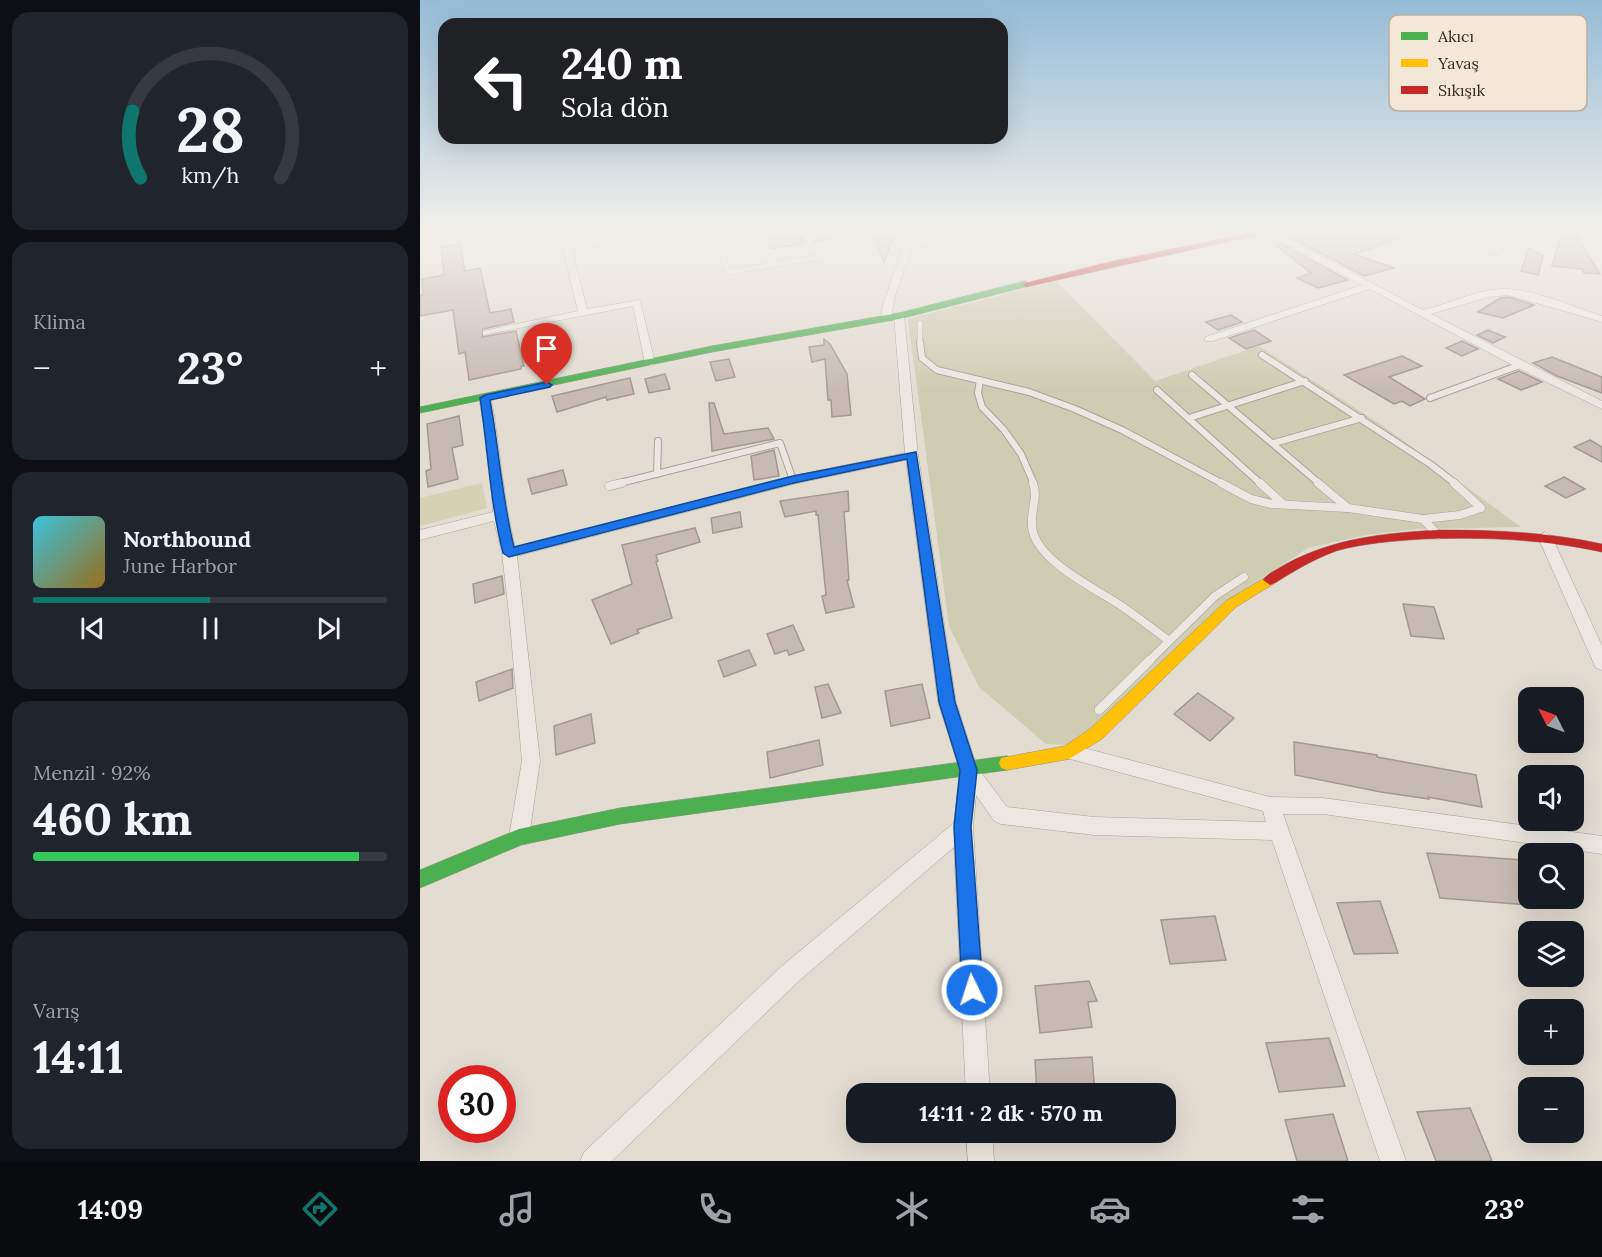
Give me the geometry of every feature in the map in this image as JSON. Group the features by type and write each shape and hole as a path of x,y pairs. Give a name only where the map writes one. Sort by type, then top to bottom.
{"street":[{"path":"576,284 583,313"},
{"path":"894,284 886,305 893,317 947,702 969,770 1001,815 1094,826 1279,831"},
{"path":"420,410 893,317 1027,284"},
{"path":"1367,284 1520,365 1602,405"},
{"path":"1209,339 1370,286"},
{"path":"1423,313 1453,307 1472,298 1506,291 1602,319"},
{"path":"487,333 637,302 650,363"},
{"path":"485,398 494,450 500,515 509,553 531,761 519,837"},
{"path":"509,553 793,480 912,455"},
{"path":"420,536 500,515"},
{"path":"420,879 519,837 620,816 969,770 1069,752 1096,734 1231,604 1293,566 1336,547 1381,539 1438,535 1545,537 1602,548"},
{"path":"1545,537 1602,664"},
{"path":"1069,752 1270,805 1323,806 1599,849"},
{"path":"969,770 963,827 977,1083"},
{"path":"1270,805 1393,1161"},
{"path":"593,1161 791,973 963,827"},
{"path":"980,1143 981,1161"}],"lane":[{"path":"920,323 922,358 937,370 1029,392 1076,409 1140,439 1251,499 1284,505 1348,508 1423,519 1460,515 1481,508 1467,493 1430,464 1305,381 1262,356"},
{"path":"1430,398 1520,365"},
{"path":"1192,375 1348,508"},
{"path":"980,380 978,393 981,407 1004,430 1020,454 1032,480 1037,494 1031,514 1033,532 1039,545 1071,575 1118,603 1168,641"},
{"path":"1189,418 1305,381"},
{"path":"1157,390 1284,505"},
{"path":"1274,443 1362,418"},
{"path":"657,474 658,441"},
{"path":"609,486 780,443 793,480"},
{"path":"1423,519 1438,535"},
{"path":"1099,710 1215,596 1244,577"}],"shaded area":[{"path":"1044,284 1059,284 1155,381 1259,346 1386,428 1521,527 1417,529 1366,535 1308,548 1239,593 1072,745 1046,744 979,687 949,626 908,319"},
{"path":"482,483 487,508 420,526 420,498"}],"building":[{"path":"422,284 484,284 490,313 511,309 514,322 483,329 482,337 516,331 524,366 521,366 521,369 469,380 465,352 459,354 453,310 420,316 420,295 423,295"},
{"path":"1310,284 1332,284 1318,288"},
{"path":"1508,297 1534,305 1503,318 1478,312 1500,298"},
{"path":"1231,315 1242,322 1218,330 1206,322"},
{"path":"1254,330 1271,341 1246,349 1229,338"},
{"path":"1488,330 1505,337 1493,343 1477,335"},
{"path":"824,339 830,344 847,374 851,415 832,417 831,400 828,400 825,359 812,362 809,347 824,345"},
{"path":"1462,341 1478,349 1462,356 1446,348"},
{"path":"1402,356 1422,366 1389,377 1425,399 1410,406 1402,401 1394,404 1344,375"},
{"path":"1552,357 1602,377 1602,393 1557,376 1533,363"},
{"path":"729,359 735,377 716,381 710,362"},
{"path":"1519,371 1542,382 1521,390 1498,379"},
{"path":"665,374 670,389 649,393 645,379"},
{"path":"630,378 634,394 607,400 606,397 557,412 552,396"},
{"path":"709,403 714,403 724,434 768,428 774,439 712,451"},
{"path":"459,416 463,445 452,448 458,479 428,487 426,471 431,469 427,424"},
{"path":"1590,440 1602,447 1602,462 1574,447"},
{"path":"774,450 779,476 754,480 751,456"},
{"path":"563,470 567,485 532,494 528,479"},
{"path":"1564,477 1585,489 1566,498 1545,486"},
{"path":"848,491 849,511 844,512 849,580 847,580 854,607 826,613 822,596 826,595 818,515 816,511 785,517 780,501"},
{"path":"740,512 742,527 713,533 711,518"},
{"path":"695,528 700,542 656,555 672,618 637,630 639,633 611,644 592,600 632,584 622,545"},
{"path":"502,576 504,594 475,603 473,584"},
{"path":"1403,604 1434,607 1444,639 1411,636"},
{"path":"793,625 804,650 789,655 787,650 775,654 767,634"},
{"path":"749,650 756,665 724,677 718,661"},
{"path":"512,669 513,688 479,701 476,682"},
{"path":"828,684 841,713 822,718 815,687"},
{"path":"922,684 930,718 891,726 885,691"},
{"path":"1198,693 1234,718 1210,741 1174,714"},
{"path":"591,714 595,743 556,755 554,726"},
{"path":"819,740 823,765 770,778 767,752"},
{"path":"1294,742 1377,755 1377,757 1476,775 1482,807 1428,797 1429,799 1381,792 1295,775"},
{"path":"1427,853 1518,860 1518,904 1440,898"},
{"path":"1380,901 1398,953 1354,954 1337,903"},
{"path":"1215,916 1226,960 1170,964 1161,920"},
{"path":"1089,981 1097,1001 1088,1002 1092,1027 1040,1033 1035,986"},
{"path":"1329,1038 1345,1086 1279,1092 1266,1043"},
{"path":"1092,1057 1094,1083 1036,1083 1035,1060"},
{"path":"1470,1108 1492,1161 1436,1161 1417,1112"},
{"path":"1333,1114 1348,1161 1297,1161 1285,1120"}],"traffic: fast":[{"path":"420,410 712,349 899,316 1025,284"},
{"path":"420,879 519,837 620,816 1007,763"}],"traffic: slow":[{"path":"1007,763 1069,752 1096,734 1231,604 1270,580"}],"traffic: jam":[{"path":"1270,580 1302,561 1327,550 1384,538 1439,534 1520,536 1558,539 1602,548"}],"route":[{"path":"547,385 485,398 494,450 500,515 509,553 793,480 912,455 947,702 969,770 963,827 972,990"}]}
